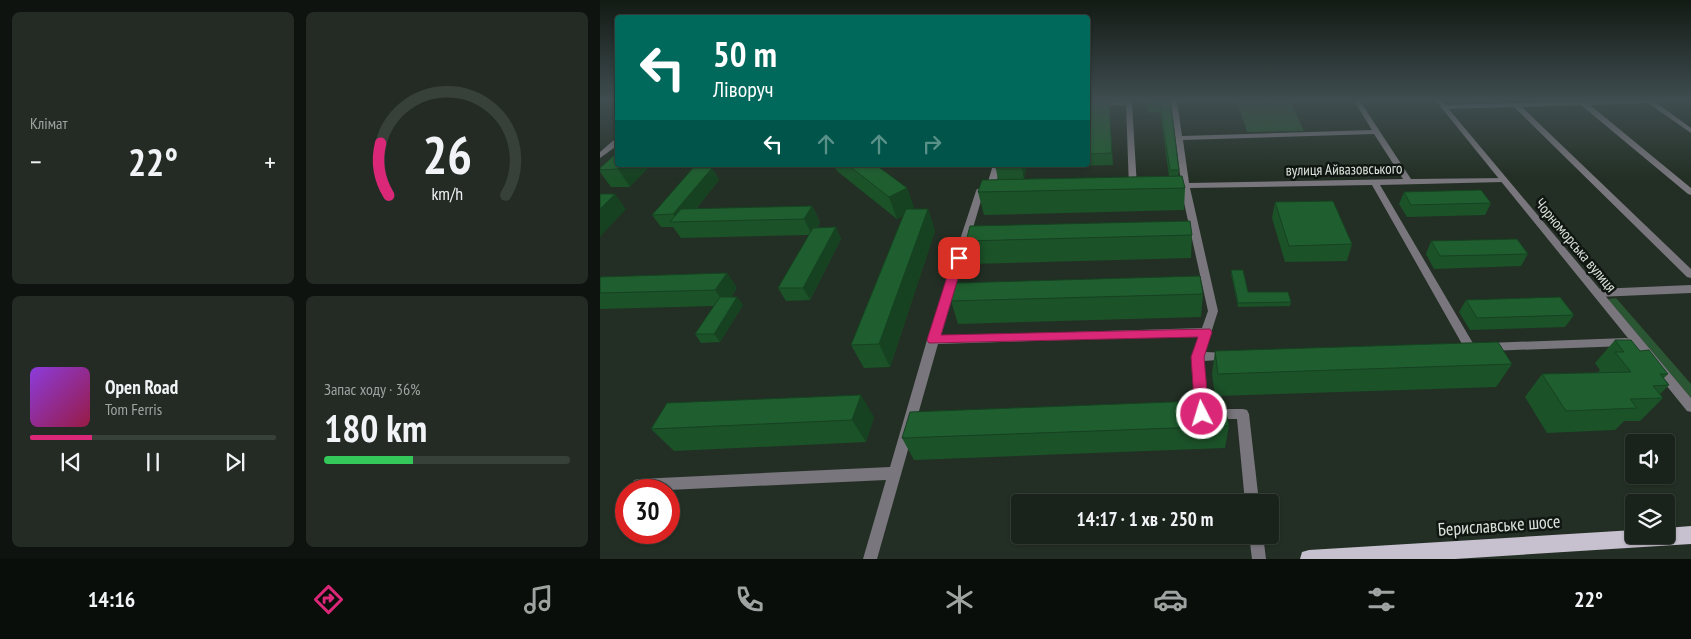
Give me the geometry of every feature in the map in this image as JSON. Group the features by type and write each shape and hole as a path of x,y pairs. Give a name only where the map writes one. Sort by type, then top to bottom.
{"main road":[{"name":"Бериславське шосе","path":"1309,559 1691,535"}],"street":[{"path":"1124,187 1138,187 1132,127"},
{"path":"1178,127 1185,186 1213,311 1198,357 1196,402 1202,414 1243,414 1251,494"},
{"path":"1374,127 1408,182"},
{"name":"Чорноморська вулиця","path":"1460,127 1691,408"},
{"path":"1539,127 1691,275"},
{"path":"1612,127 1691,192"},
{"path":"1180,138 1377,132"},
{"path":"600,156 615,144"},
{"path":"870,559 934,340 984,191 996,167"},
{"name":"вулиця Айвазовського","path":"1168,186 1504,180"},
{"path":"1374,182 1465,348 1637,342"},
{"path":"984,191 998,191"},
{"path":"1597,293 1691,289"},
{"path":"934,340 1206,332"},
{"path":"1198,357 1235,356"},
{"path":"911,416 927,415"},
{"path":"680,483 894,473"},
{"path":"1257,544 1259,559"}],"green space":[{"path":"1245,127 1302,127 1304,131 1247,132"},
{"path":"1616,298 1691,384 1691,398 1608,299"}],"building":[{"path":"1090,127 1111,127 1112,153 1090,154"},
{"path":"1163,127 1173,127 1179,170 1170,170"},
{"path":"615,155 615,167 620,167 618,169 600,170"},
{"path":"851,167 879,167 907,188 889,197"},
{"path":"996,167 1022,167 1022,169 996,169"},
{"path":"693,168 712,168 673,214 652,215"},
{"path":"1182,176 1185,188 978,192 982,180"},
{"path":"1481,190 1491,203 1411,205 1404,192"},
{"path":"600,194 615,194 600,209"},
{"path":"1333,201 1352,244 1289,246 1275,202"},
{"path":"812,206 804,219 670,222 681,209"},
{"path":"906,209 928,209 879,344 851,345"},
{"path":"1190,221 1192,235 966,241 970,226"},
{"path":"836,227 803,288 778,288 813,228"},
{"path":"1517,239 1528,254 1440,256 1431,241"},
{"path":"1231,270 1243,270 1248,292 1288,292 1291,302 1238,303"},
{"path":"727,273 715,290 600,293 600,277"},
{"path":"1200,276 1203,294 951,301 955,283"},
{"path":"720,297 737,297 714,334 695,334"},
{"path":"1560,297 1574,315 1477,318 1466,300"},
{"path":"1615,340 1631,340 1640,351 1649,350 1668,374 1660,374 1669,385 1653,386 1663,398 1630,399 1637,408 1566,411 1542,374 1631,372 1615,352 1624,352"},
{"path":"1498,342 1512,364 1218,374 1215,351"},
{"path":"861,395 852,420 651,429 667,403"},
{"path":"1224,400 1229,426 902,438 910,412"}],"route":[{"path":"959,258 934,340 1206,332 1198,357 1202,414"}]}
